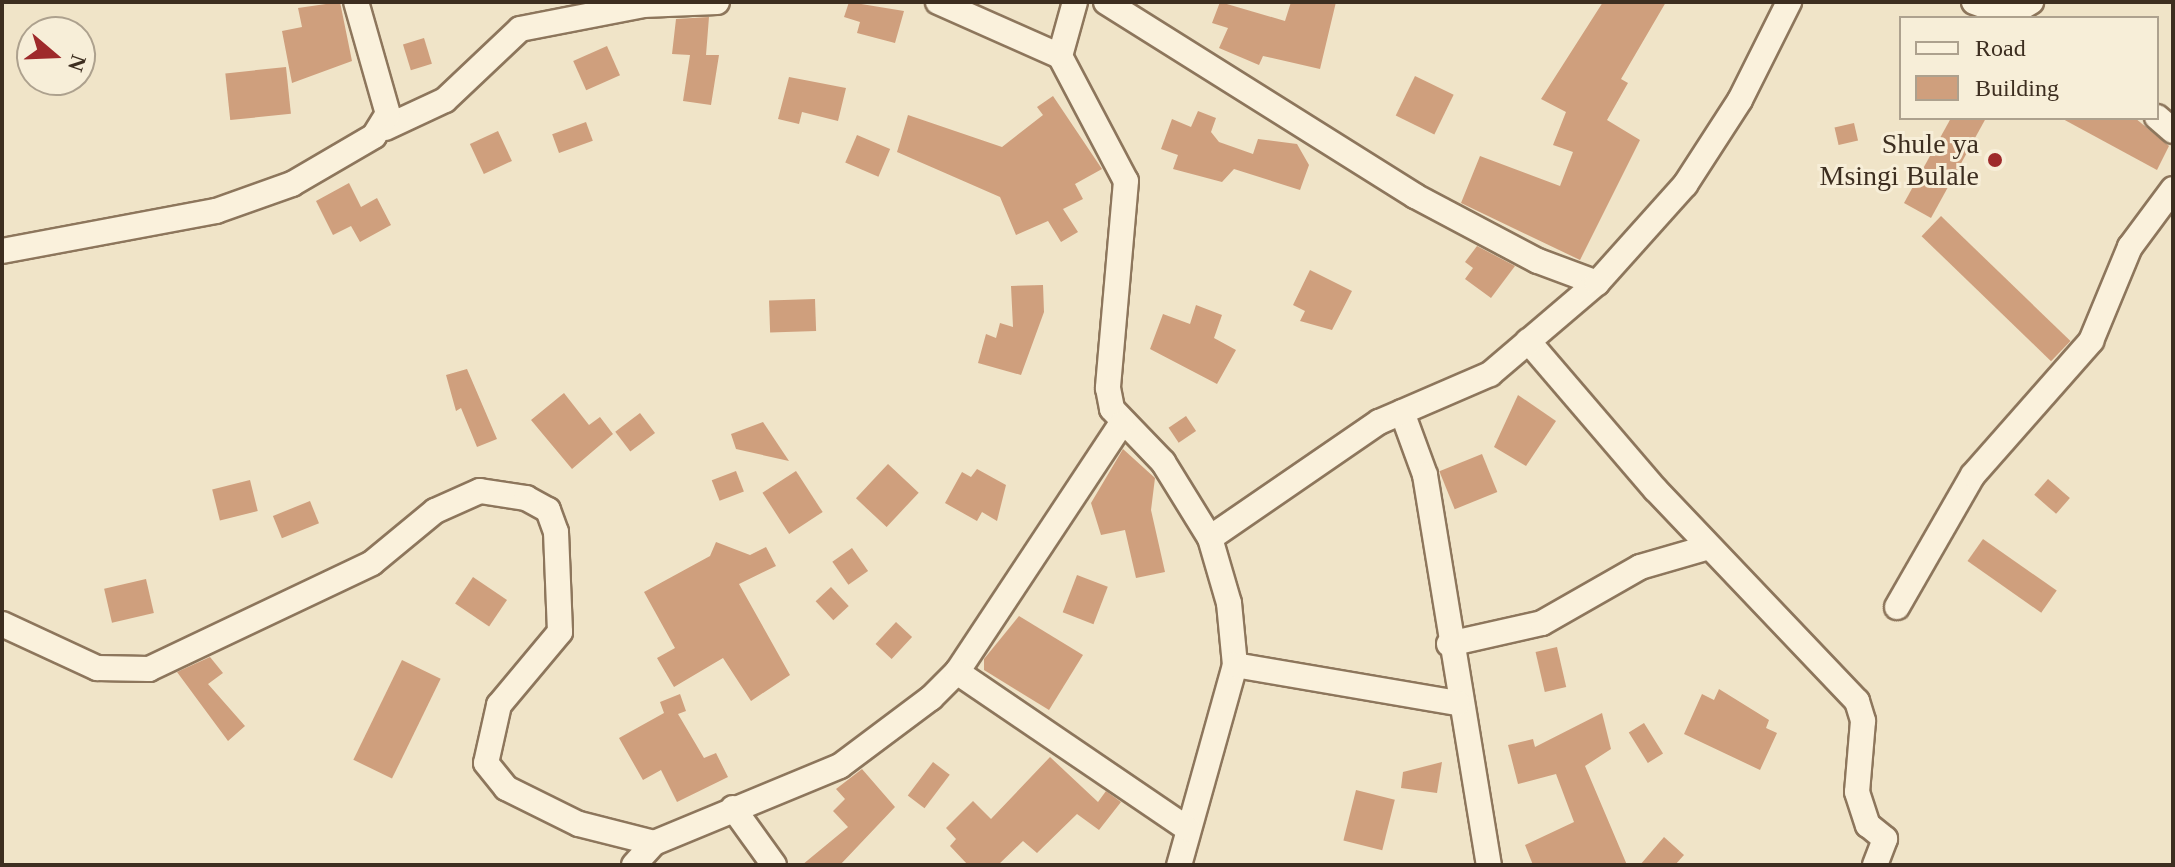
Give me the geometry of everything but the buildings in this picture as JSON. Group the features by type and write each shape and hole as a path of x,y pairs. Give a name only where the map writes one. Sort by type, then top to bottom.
{"street":[{"path":"356,2 384,97 385,128"},
{"path":"2,251 176,222 269,194 385,128 445,100 520,29 643,5 717,2"},
{"path":"938,2 1060,56 1126,181 1108,388 1121,424 1163,462 1210,538 1229,603 1235,665 1179,865"},
{"path":"1060,56 1075,2"},
{"path":"1106,2 1415,196 1538,261 1597,283"},
{"path":"1210,538 1402,412 1447,399 1528,341 1597,283 1685,185 1740,100 1789,2"},
{"path":"1974,2 2009,15 2031,2 2046,16"},
{"path":"1897,607 1973,475 2091,341 2130,247 2173,189"},
{"path":"1528,341 1709,547 1857,701 1863,721 1857,792 1868,825 1885,839 1875,865"},
{"path":"1402,412 1425,475 1458,703 1489,865"},
{"path":"634,865 654,843 840,766 957,672 1121,424"},
{"path":"2,624 97,668 149,669 372,563 410,525 446,506 490,490 526,498 548,510 556,532 560,632 499,705 486,763 506,788 579,824 654,843"},
{"path":"1449,644 1542,623 1640,567 1709,547"},
{"path":"1235,665 1458,703"},
{"path":"957,672 1188,829"},
{"path":"733,808 774,865"}],"place":[{"name":"Shule ya Msingi Bulale","path":"1995,160"}]}
